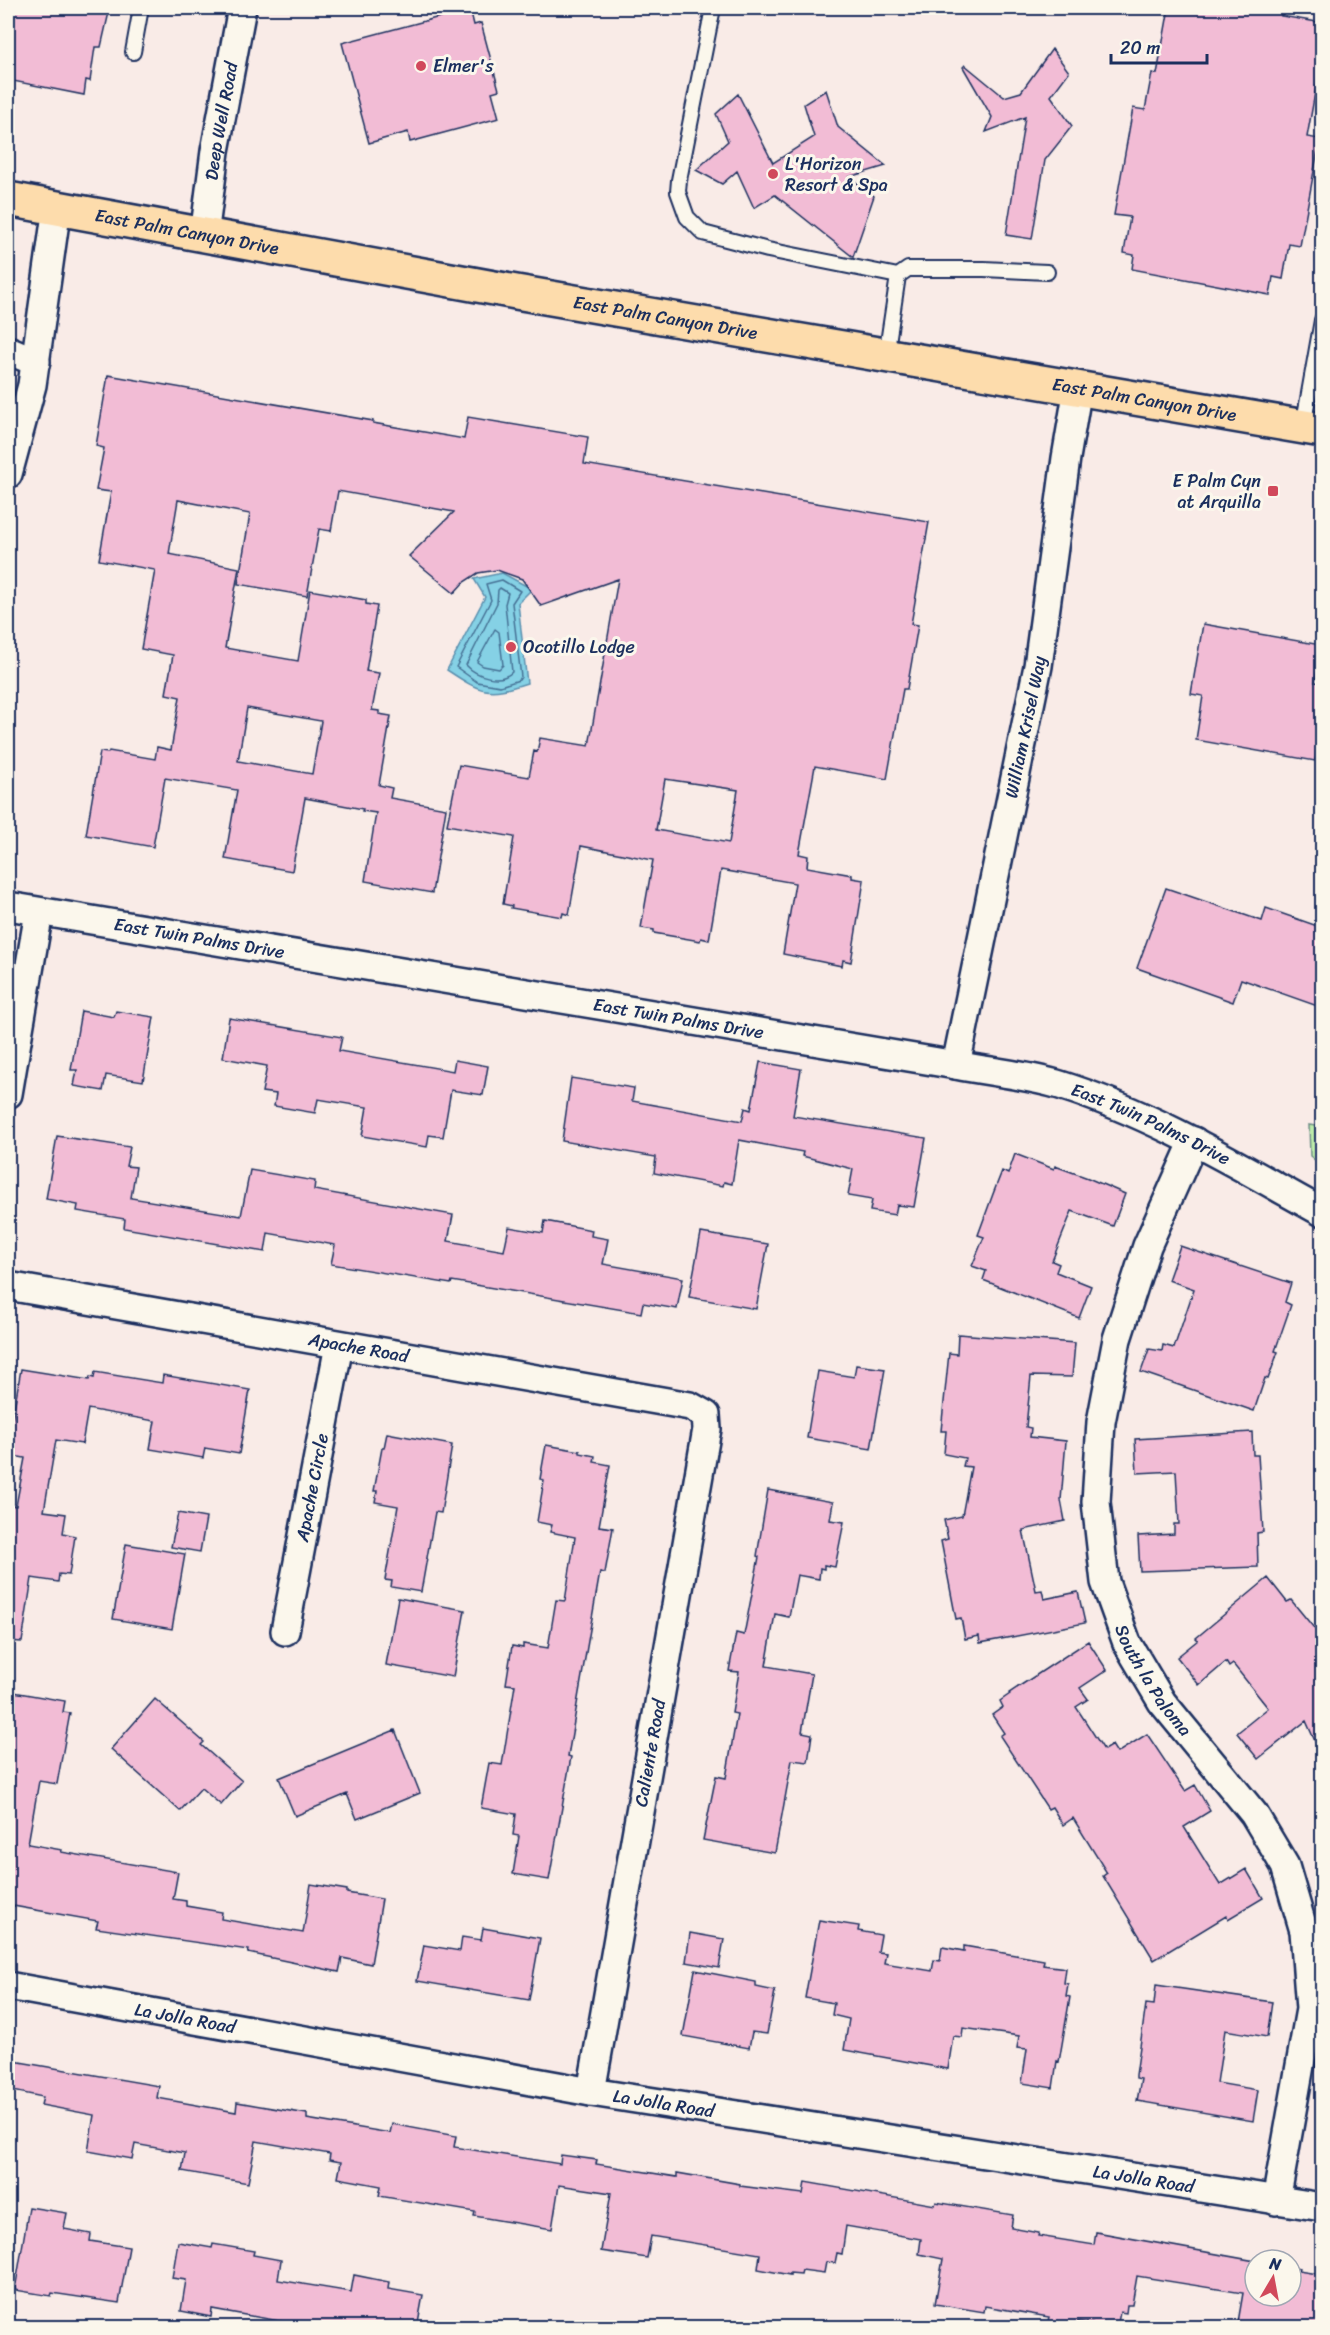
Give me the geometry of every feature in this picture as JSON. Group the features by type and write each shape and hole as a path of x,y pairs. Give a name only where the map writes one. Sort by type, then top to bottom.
{"main road":[{"name":"East Palm Canyon Drive","path":"8,199 204,236 886,356 1313,428"}],"street":[{"name":"Deep Well Road","path":"204,236 215,151 242,8"},
{"path":"8,474 32,385 43,320 57,207"},
{"path":"8,350 36,362"},
{"name":"William Krisel Way","path":"956,1065 1038,666 1066,458 1078,388"},
{"name":"East Twin Palms Drive","path":"8,906 1058,1084 1129,1110 1194,1141 1323,1212"},
{"path":"8,1094 39,912"},
{"name":"South la Paloma","path":"1194,1141 1147,1246 1117,1339 1101,1422 1096,1502 1105,1582 1127,1643 1162,1702 1254,1814 1285,1866 1304,1930 1310,2009 1276,2201"},
{"name":"Apache Road","path":"8,1286 690,1406 706,1415"},
{"name":"Apache Circle","path":"285,1631 339,1345"},
{"name":"Caliente Road","path":"591,2092 705,1441 706,1415"},
{"name":"La Jolla Road","path":"8,1986 591,2092 1323,2207"}],"lane":[{"path":"132,52 141,8"},
{"path":"714,8 678,192 687,217 703,233 768,250 898,276 908,269 1047,272"},
{"path":"886,356 898,276"},
{"path":"1313,428 1323,320"}],"green space":[{"path":"1309,1125 1322,1127 1322,1166 1310,1156"}],"water":[{"path":"502,573 532,589 518,603 527,683 493,691 477,688 447,670 485,597 474,579"}],"building":[{"path":"8,8 110,8 101,47 95,47 90,81 86,80 84,95 8,80"},
{"path":"1169,8 1261,8 1282,11 1281,16 1323,23 1323,49 1307,137 1320,139 1300,246 1289,244 1283,279 1273,277 1270,295 1132,269 1134,255 1124,253 1130,217 1114,215 1133,108 1145,110 1152,73 1157,74"},
{"name":"Elmer's","path":"470,9 474,25 481,23 499,90 492,92 499,118 410,142 408,132 369,143 342,43"},
{"path":"1052,49 1069,72 1051,96 1072,126 1045,160 1032,239 1006,235 1025,117 986,132 992,117 963,67 965,65 1004,97 1021,92"},
{"name":"L'Horizon Resort & Spa","path":"826,90 838,127 886,166 849,177 874,196 853,257 775,195 754,208 737,171 722,184 696,170 728,141 716,114 738,94 773,163 814,137 804,104"},
{"path":"108,375 464,439 468,417 588,437 584,464 929,522 911,624 918,625 907,689 903,689 887,779 815,766 799,854 808,856 807,867 852,875 852,878 864,880 851,962 843,960 842,966 783,954 795,883 721,870 709,940 701,938 700,941 654,933 654,930 641,928 653,860 581,846 569,915 563,913 562,917 511,908 512,906 503,904 514,837 447,825 459,765 529,777 534,751 537,752 540,738 589,746 618,579 541,606 522,579 497,570 478,573 464,582 454,593 409,556 454,512 338,491 331,531 319,529 307,596 238,584 250,514 178,500 169,554 239,568 225,648 298,661 310,590 366,600 366,604 377,606 366,671 379,673 372,710 391,716 379,785 392,788 390,798 446,808 432,893 365,881 376,813 305,798 292,871 225,859 237,790 165,778 153,847 86,835 100,752 108,753 109,751 155,759 157,747 171,750 180,697 166,694 173,655 141,649 155,570 99,560 111,492 96,490 104,448 96,446","holes":["247,708 321,721 312,774 238,761","665,779 738,790 729,843 656,830"]},
{"path":"1203,624 1321,645 1315,682 1323,683 1323,716 1315,761 1196,740 1203,696 1191,694"},
{"path":"1166,888 1262,921 1266,908 1323,928 1323,1008 1241,979 1233,1002 1137,968"},
{"path":"81,1011 114,1017 116,1011 154,1017 143,1081 106,1075 103,1091 74,1086 77,1070 71,1070"},
{"path":"229,1018 342,1037 339,1051 453,1071 455,1060 488,1066 483,1095 451,1090 443,1137 429,1135 427,1147 362,1136 367,1107 318,1099 315,1113 274,1106 276,1094 262,1092 267,1066 223,1058"},
{"path":"760,1062 801,1069 793,1116 926,1138 914,1207 897,1205 895,1215 870,1211 872,1200 848,1196 853,1169 802,1156 803,1152 739,1140 732,1184 724,1182 723,1186 654,1173 656,1157 562,1141 571,1078 634,1088 632,1101 742,1121 745,1108 751,1110"},
{"path":"57,1136 130,1147 126,1166 136,1167 131,1198 241,1216 250,1170 315,1181 314,1190 453,1215 448,1241 504,1251 509,1227 543,1233 545,1221 592,1230 591,1236 608,1239 603,1264 683,1278 677,1309 643,1303 641,1313 452,1281 451,1284 331,1264 335,1245 268,1233 265,1252 124,1228 125,1219 77,1211 78,1205 46,1199"},
{"path":"1015,1154 1054,1169 1055,1166 1088,1178 1125,1194 1113,1226 1072,1211 1052,1261 1059,1264 1056,1272 1091,1286 1079,1318 983,1280 986,1271 972,1266 984,1237 978,1235 993,1194 1002,1171 1008,1174"},
{"path":"701,1233 768,1244 756,1309 689,1297"},
{"path":"1180,1246 1291,1283 1285,1302 1291,1305 1275,1351 1278,1352 1268,1379 1265,1378 1254,1411 1141,1372 1149,1349 1162,1351 1163,1345 1174,1348 1194,1289 1168,1280"},
{"path":"958,1334 1075,1343 1072,1377 1031,1376 1026,1427 1031,1428 1030,1437 1066,1441 1061,1500 1065,1521 1023,1530 1036,1591 1042,1590 1044,1599 1078,1592 1085,1623 980,1643 979,1636 965,1639 961,1618 956,1619 941,1541 948,1539 944,1520 962,1516 971,1467 963,1466 965,1458 944,1454 946,1431 941,1431 949,1353 957,1354"},
{"path":"856,1365 885,1369 871,1449 807,1438 818,1371 854,1377"},
{"path":"21,1369 89,1380 90,1377 94,1378 95,1372 162,1383 163,1375 250,1390 239,1454 205,1448 203,1458 150,1449 155,1421 88,1409 82,1444 56,1440 44,1511 66,1514 63,1533 75,1536 69,1575 59,1574 58,1582 32,1578 22,1642 8,1641 8,1505 16,1506 25,1458 8,1455 8,1443"},
{"path":"1252,1432 1253,1455 1258,1455 1263,1532 1257,1533 1258,1567 1140,1571 1138,1536 1174,1534 1174,1524 1179,1524 1176,1471 1137,1473 1135,1439"},
{"path":"387,1433 452,1445 441,1513 435,1512 421,1592 391,1587 392,1581 385,1580 398,1506 375,1502 377,1491 374,1491"},
{"path":"546,1445 580,1451 580,1453 595,1456 594,1462 610,1465 599,1526 613,1528 605,1573 600,1572 549,1880 513,1874 519,1836 513,1835 516,1814 481,1808 489,1763 502,1765 515,1685 506,1684 512,1646 523,1648 523,1644 548,1648 556,1600 565,1601 575,1537 550,1532 552,1525 537,1522 544,1480 540,1479"},
{"path":"768,1490 833,1502 830,1520 844,1522 835,1567 824,1565 824,1569 820,1568 819,1579 797,1575 789,1617 775,1614 766,1666 812,1674 802,1732 812,1734 808,1762 792,1760 775,1853 703,1840 716,1776 726,1778 737,1714 732,1713 739,1672 729,1671 736,1633 744,1635 759,1557 757,1556"},
{"path":"178,1513 206,1518 200,1552 171,1547"},
{"path":"126,1544 185,1554 172,1629 113,1619"},
{"path":"1268,1578 1287,1602 1291,1600 1323,1639 1323,1759 1306,1721 1258,1759 1237,1733 1268,1708 1233,1664 1229,1667 1226,1662 1199,1685 1177,1657 1198,1640 1196,1638"},
{"path":"398,1598 465,1610 453,1677 386,1665"},
{"path":"1088,1641 1107,1670 1080,1688 1088,1699 1076,1707 1104,1750 1112,1745 1117,1753 1147,1734 1185,1791 1195,1785 1210,1811 1184,1827 1220,1885 1246,1869 1263,1898 1228,1919 1226,1916 1154,1960 1103,1876 1107,1873 1073,1818 1063,1825 1052,1807 1048,1809 1000,1736 1004,1733 992,1715 1003,1707 1000,1701 1009,1693"},
{"path":"8,1691 65,1701 63,1712 70,1713 57,1784 39,1781 28,1844 62,1850 61,1852 178,1872 173,1899 186,1901 186,1906 222,1912 221,1919 303,1933 311,1884 382,1899 371,1964 342,1958 339,1972 248,1953 249,1950 96,1928 98,1921 8,1905"},
{"path":"155,1699 204,1742 201,1745 242,1781 221,1805 201,1788 180,1811 111,1749"},
{"path":"395,1730 420,1793 357,1819 347,1794 295,1816 279,1778"},
{"path":"819,1920 859,1926 858,1931 881,1935 878,1952 886,1953 884,1963 932,1971 934,1960 940,1961 942,1947 964,1951 964,1946 1044,1960 1043,1965 1066,1968 1064,1983 1068,1984 1066,1996 1070,1997 1053,2088 1022,2083 1027,2049 1017,2048 1019,2036 963,2028 962,2037 953,2036 948,2069 844,2050 849,2019 832,2015 834,2003 805,1998"},
{"path":"483,1928 540,1938 529,2000 417,1981 424,1945 460,1951 462,1937 481,1940"},
{"path":"690,1933 724,1939 719,1968 686,1962"},
{"path":"695,1970 756,1982 756,1987 775,1991 767,2034 752,2032 749,2048 683,2036"},
{"path":"1156,1985 1272,2002 1267,2037 1225,2030 1217,2083 1258,2090 1253,2121 1137,2101 1141,2079 1136,2078 1136,2075 1146,2004 1154,2005"},
{"path":"8,2060 159,2086 157,2098 236,2112 237,2102 307,2114 307,2119 390,2133 392,2124 456,2136 454,2147 560,2164 561,2155 597,2160 596,2164 677,2177 677,2173 740,2184 740,2186 803,2194 805,2182 935,2205 936,2202 1013,2215 1011,2228 1039,2233 1038,2236 1094,2245 1096,2232 1243,2259 1243,2293 1137,2276 1132,2305 1127,2305 1126,2313 1120,2312 1117,2328 1078,2321 1077,2326 1048,2321 1049,2317 985,2306 984,2312 935,2304 943,2259 919,2254 921,2239 846,2226 842,2254 837,2253 835,2263 826,2262 824,2273 802,2270 801,2274 790,2273 790,2275 758,2269 760,2254 651,2236 647,2258 601,2251 611,2193 559,2185 552,2229 474,2216 475,2212 379,2196 381,2186 338,2178 341,2162 329,2160 330,2154 256,2141 248,2183 182,2171 185,2153 135,2144 132,2159 88,2151 94,2115 41,2105 43,2097 8,2090"},
{"path":"29,2207 67,2213 64,2229 91,2234 90,2241 129,2247 119,2303 15,2290"},
{"path":"178,2242 212,2248 213,2244 254,2251 253,2255 281,2260 278,2280 351,2292 354,2275 389,2282 388,2289 423,2295 417,2328 301,2328 301,2325 212,2309 211,2317 181,2311 186,2280 172,2278"},
{"path":"1303,2272 1323,2275 1323,2328 1237,2328 1243,2293 1243,2308 1303,2308"}],"place":[{"name":"Elmer's","path":"421,66"},
{"name":"L'Horizon Resort & Spa","path":"773,174"},
{"name":"E Palm Cyn at Arquilla","path":"1273,491"},
{"name":"Ocotillo Lodge","path":"511,647"}]}
